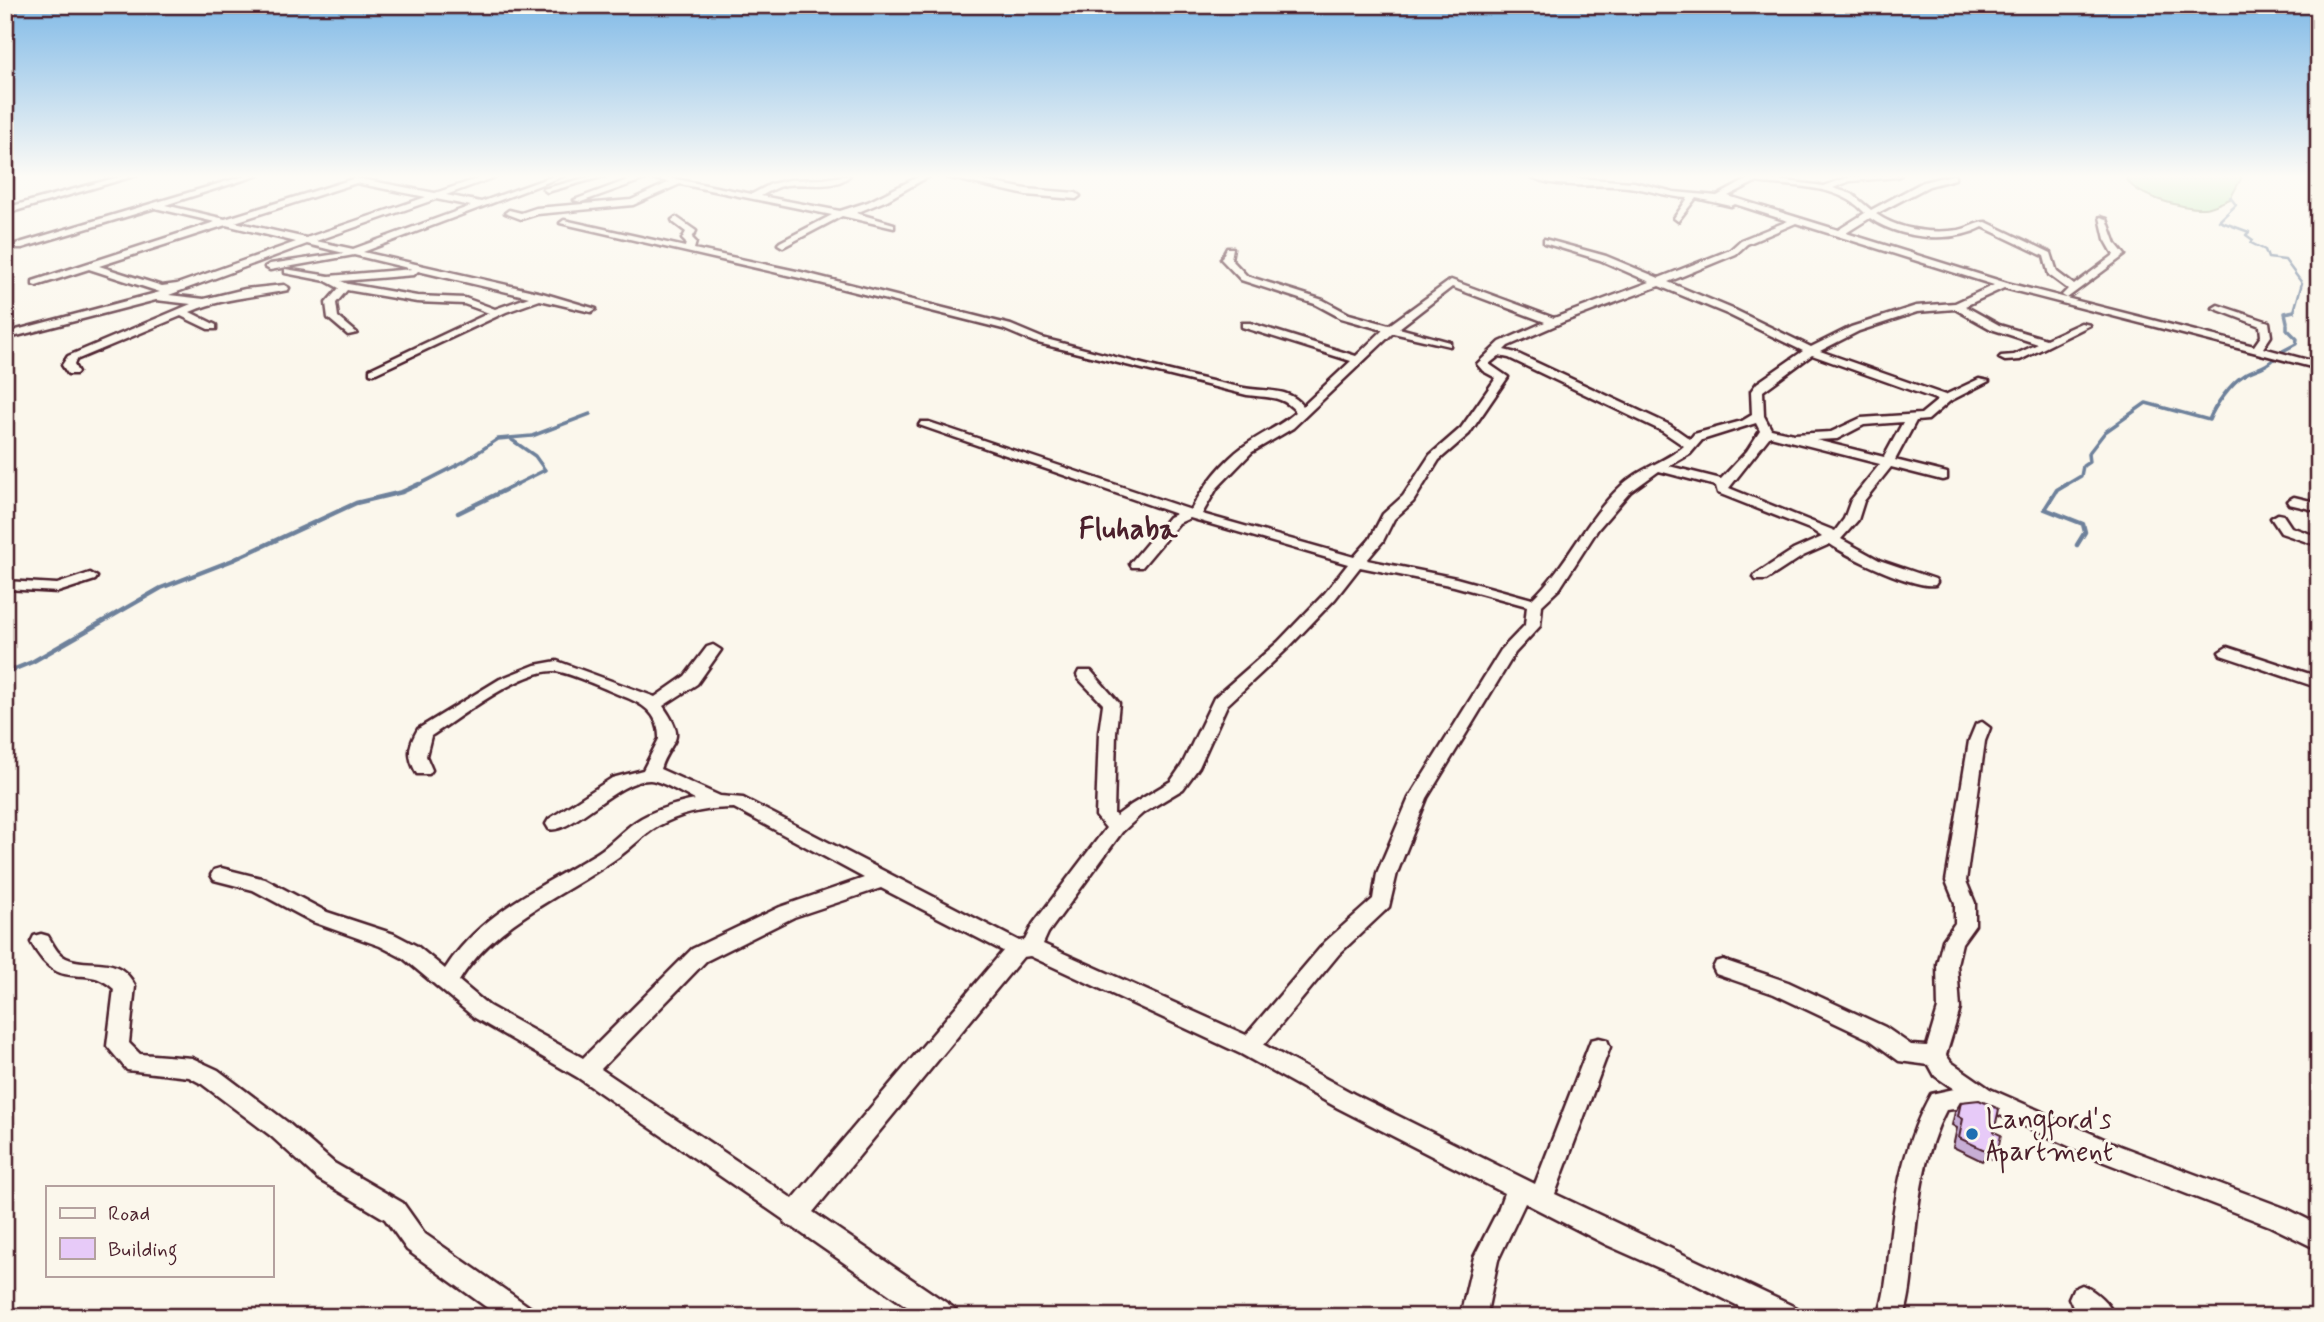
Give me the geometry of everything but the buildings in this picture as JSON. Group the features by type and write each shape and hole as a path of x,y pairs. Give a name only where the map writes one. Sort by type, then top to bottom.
{"street":[{"path":"19,246 50,237"},
{"path":"36,283 186,237"},
{"path":"289,237 591,309"},
{"path":"89,266 162,289 247,264 317,237"},
{"path":"270,267 324,261 397,237"},
{"path":"625,237 878,293 1007,327 1038,340 1247,392 1284,396 1293,400 1302,412"},
{"path":"688,237 687,239 691,242 689,251"},
{"path":"783,244 798,237"},
{"path":"794,1216 1024,948 1116,827 1137,809 1177,785 1190,767 1220,702 1283,645 1330,596 1376,541 1388,517 1408,499 1434,458 1458,439 1502,377 1483,364 1504,344 1733,252 1744,242 1757,237"},
{"path":"1855,237 2060,301 2319,366"},
{"path":"2010,237 2048,255 2052,273 2074,289"},
{"path":"2060,301 2120,256 2111,245 2110,237"},
{"path":"1547,241 1603,258 1731,312 1811,351 1946,399"},
{"path":"1230,250 1226,259 1244,278 1391,330 1446,344"},
{"path":"247,264 329,279 345,287 416,299 466,301 500,312"},
{"path":"329,279 434,272"},
{"path":"5,336 156,297 198,279"},
{"path":"1137,564 1174,520 1192,514 1211,486 1248,449 1283,429 1391,330 1447,285 1455,283 1555,322"},
{"path":"1766,431 1758,416 1757,391 1760,385 1811,351 1847,333 1903,313 1957,306 2004,285"},
{"path":"345,287 331,303 332,318 352,333"},
{"path":"72,372 68,365 72,358 184,313 204,302 245,292 284,288"},
{"path":"374,371 500,312 542,296"},
{"path":"156,297 204,302"},
{"path":"1957,306 1995,327 2047,343"},
{"path":"2218,309 2248,316 2265,324 2266,336 2256,351"},
{"path":"184,313 212,327"},
{"path":"1246,325 1358,360"},
{"path":"2005,358 2015,358 2085,325"},
{"path":"1288,339 1333,341"},
{"path":"1497,352 1512,355 1666,428 1691,445"},
{"path":"1798,437 1833,436 1861,422 1910,421 1924,417 1946,399 1983,381"},
{"path":"1249,1047 1332,948 1382,902 1387,873 1418,798 1509,650 1532,626 1535,604 1555,585 1593,527 1625,489 1686,451 1698,437 1746,424 1758,416"},
{"path":"1761,577 1798,553 1833,539 1851,520 1858,500 1887,463 1910,421"},
{"path":"925,425 1192,514 1357,562 1456,582 1535,604"},
{"path":"1766,431 1798,437 1942,476"},
{"path":"1766,431 1749,458 1725,484 1723,490 1817,527 1874,563 1930,582"},
{"path":"1658,467 1725,484"},
{"path":"2294,501 2319,507"},
{"path":"2278,518 2286,530 2319,542"},
{"path":"5,585 58,588 90,578"},
{"path":"654,705 691,680 713,650"},
{"path":"2227,652 2319,683"},
{"path":"424,770 418,762 416,747 424,733 514,678 544,667 570,669 649,700 669,735 667,744 651,768 653,774"},
{"path":"1085,675 1111,704 1105,742 1109,787 1105,816 1116,827"},
{"path":"1935,1056 1950,1009 1947,964 1953,940 1965,925 1965,903 1956,881 1964,846 1977,741 1982,728"},
{"path":"555,824 618,782 653,774 714,801"},
{"path":"448,981 457,963 485,934 558,884 618,849 629,836 649,822 714,801 737,802 814,841 881,880 1024,948 1249,1047 1346,1101 1518,1188 1788,1317"},
{"path":"221,875 258,884 320,917 387,940 410,952 482,1012 585,1070 794,1216 945,1317"},
{"path":"585,1070 699,955 787,912 881,880"},
{"path":"40,942 48,957 62,967 109,972 125,986 118,1046 135,1063 192,1068 210,1077 279,1129 327,1171 394,1211 416,1242 522,1317"},
{"path":"1723,968 1793,993 1877,1033 1907,1054 1935,1056"},
{"path":"1541,1199 1599,1047"},
{"path":"1935,1056 1944,1069 1982,1096 2112,1154 2278,1217 2319,1238"},
{"path":"1891,1317 1897,1299 1911,1185 1928,1117 1939,1101 1982,1096"},
{"path":"1473,1317 1486,1257 1508,1215 1518,1188"},
{"path":"2082,1298 2102,1317"}],"waterway":[{"path":"2248,237 2253,240 2251,243 2265,250 2268,258 2285,260 2302,283 2294,311"},
{"path":"2286,313 2294,311"},
{"path":"2287,322 2285,313 2294,311"},
{"path":"2279,353 2296,344 2297,339 2287,329 2287,324"},
{"path":"2064,486 2081,476 2083,466 2089,462 2088,454 2105,432 2146,403 2209,420 2219,401 2234,383 2274,359"},
{"path":"416,486 465,461 498,439 532,436 590,414"},
{"path":"512,440 535,456 545,470 517,484"},
{"path":"5,673 32,662 161,588 233,560 356,503 402,492 419,484"},
{"path":"458,513 517,484"},
{"path":"513,486 517,484"},
{"path":"2067,484 2057,490 2045,509 2083,524 2085,532 2077,545"}],"place":[{"name":"Langford's Apartment","path":"1972,1134"}],"district":[{"name":"Fluhaba","path":"1128,528"}]}
